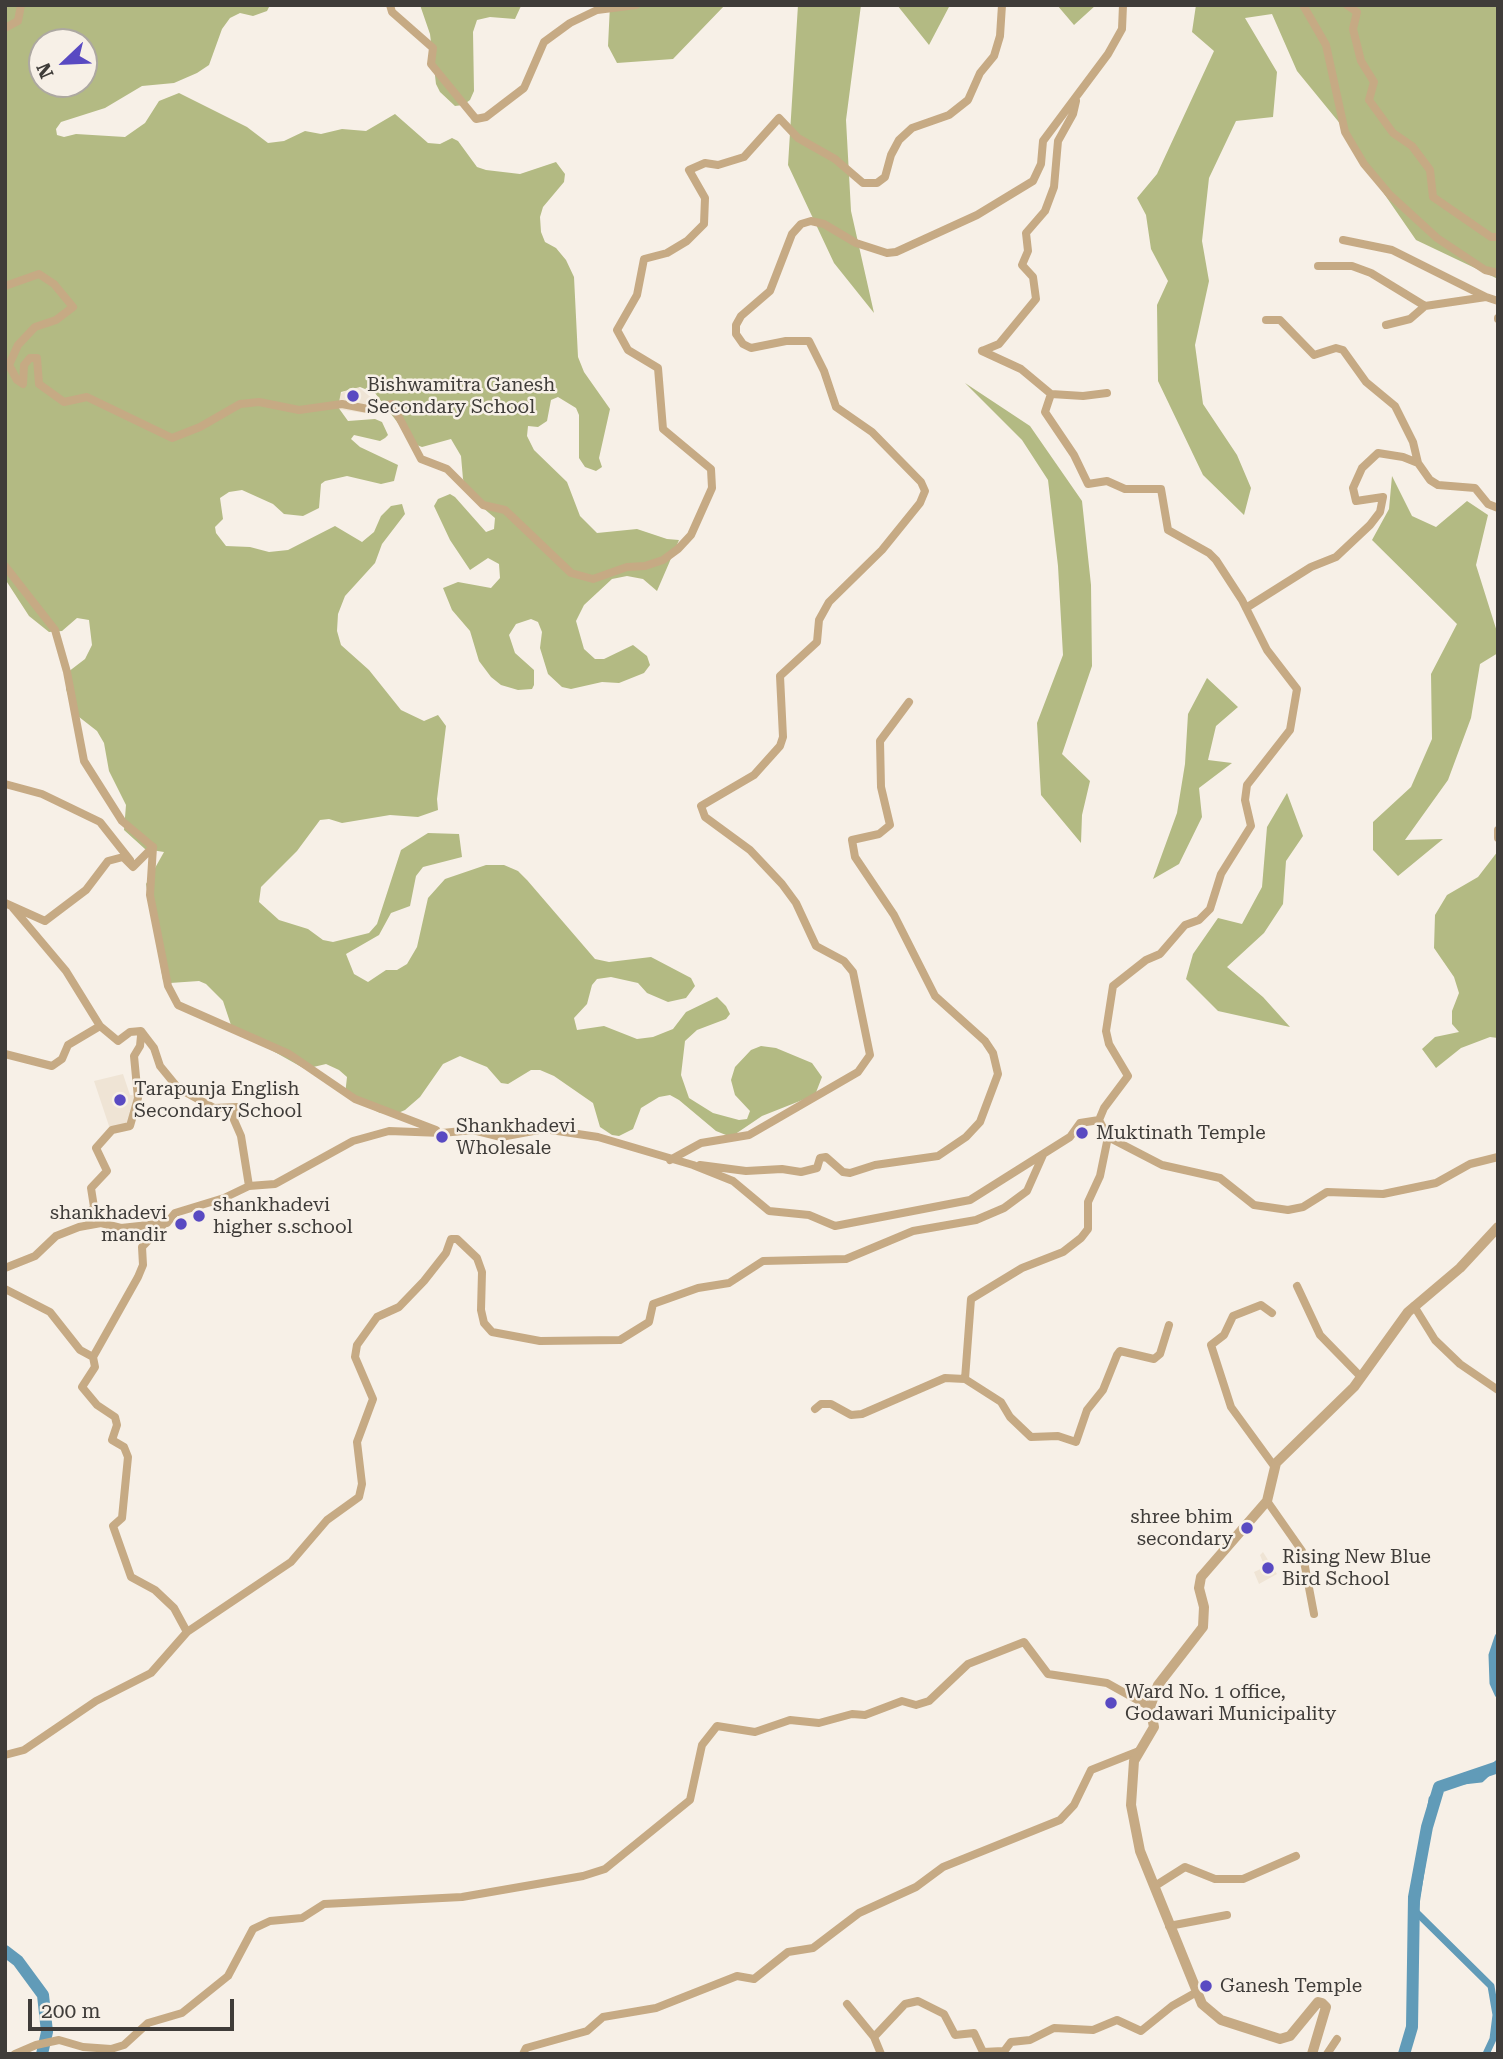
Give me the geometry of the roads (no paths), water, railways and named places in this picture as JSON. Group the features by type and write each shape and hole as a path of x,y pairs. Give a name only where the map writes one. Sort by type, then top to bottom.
{"street":[{"path":"5,27 18,21 20,5"},
{"path":"390,5 392,12 433,48 431,64 475,120 486,117 524,88 544,42 570,23 597,10 636,5"},
{"path":"5,286 39,274 54,284 72,307 56,320 35,327 18,345 9,365 17,380 23,384 24,365 30,358 37,358 39,384 64,402 87,397 172,438 200,427 240,404 259,402 299,410 342,404 368,409 392,404 421,459 447,469 483,505 505,510 571,573 593,579 626,567 645,566 678,549 691,535 712,488 711,469 663,429 658,368 628,350 617,330 637,295 644,259 667,253 687,241 704,224 705,198 689,170 705,163 732,163 744,157 779,118 798,138 835,159 863,183 877,183 885,177 891,155 899,140 912,128 949,116 968,100 980,73 994,56 1000,36 1002,5"},
{"path":"670,1160 701,1143 749,1135 858,1072 870,1055 853,972 844,961 816,946 796,903 782,884 750,850 705,817 701,806 754,775 779,746 783,737 780,676 817,642 819,620 829,602 882,550 920,503 925,491 921,482 872,432 835,407 824,371 808,341 786,341 751,348 743,344 736,334 736,325 741,316 771,291 792,233 801,224 811,221 824,224 856,243 887,253 977,215 1033,181 1041,164 1043,141 1122,29 1123,5"},
{"path":"1303,5 1326,45 1345,132 1364,164 1390,195 1437,238 1485,270 1498,273"},
{"path":"1347,5 1357,12 1353,29 1361,61 1374,82 1369,100 1393,133 1412,146 1430,170 1433,197 1491,237 1498,237"},
{"path":"1077,96 1073,114 1058,141 1054,187 1045,211 1026,233 1028,251 1022,265 1033,277 1036,299 999,344 982,351 1021,369 1051,394 1083,396 1107,393"},
{"path":"1343,240 1392,250 1498,301"},
{"path":"1318,266 1352,266 1371,273 1425,306"},
{"path":"1386,325 1410,319 1425,306 1486,297"},
{"path":"1266,320 1280,320 1314,355 1336,348 1343,350 1366,382 1395,406 1412,442 1418,463 1430,480 1438,485 1475,488 1488,504 1498,508"},
{"path":"1051,394 1045,412 1074,455 1085,481 1094,484 1112,482 1137,490 1161,489 1168,530 1209,553 1246,608 1267,650 1297,689 1290,730 1247,785 1245,800 1251,826 1221,874 1210,909 1199,920 1185,925 1160,954 1146,960 1113,986 1106,1031 1109,1044 1128,1076 1104,1108 1099,1120"},
{"path":"1246,608 1311,567 1336,556 1370,525 1380,512 1383,497 1371,497 1364,502 1356,501 1352,495 1357,478 1370,459 1378,453 1418,463"},
{"path":"5,566 55,630 68,672 84,761 122,821 153,847"},
{"path":"693,1165 713,1165 746,1171 782,1169 801,1172 817,1168 820,1158 826,1157 843,1172 850,1173 875,1165 938,1156 965,1137 980,1122 998,1074 993,1053 985,1041 935,996 894,915 855,857 852,840 879,834 890,825 881,787 880,741 909,702"},
{"path":"5,784 42,794 100,822 133,867"},
{"path":"1498,830 1498,838"},
{"path":"153,847 150,895 168,986 178,1005 289,1054 355,1099 442,1133"},
{"path":"133,867 153,847"},
{"path":"8,904 44,921 86,890 108,861 123,857 133,867"},
{"path":"8,904 66,971 100,1026 118,1041 130,1032 141,1031 154,1048 160,1066 178,1088 215,1108 237,1107 234,1120 241,1136 249,1186"},
{"path":"5,1054 52,1066 62,1059 68,1045 100,1026"},
{"path":"90,1225 88,1214 94,1207 91,1188 107,1171 96,1148 112,1130 130,1126 138,1098 134,1056 144,1035"},
{"path":"1099,1120 1108,1137 1162,1165 1220,1178 1254,1205 1288,1210 1303,1208 1327,1192 1383,1194 1436,1183 1470,1164 1498,1157"},
{"path":"187,1632 174,1608 155,1590 131,1577 113,1526 122,1518 128,1457 124,1447 112,1440 117,1425 115,1417 97,1405 82,1387 95,1367 93,1357 138,1277 143,1265 142,1247 175,1213 224,1198 249,1186 275,1184 353,1140 389,1130 442,1133 473,1130 501,1137 544,1129 598,1137 693,1165 733,1181 769,1211 809,1215 835,1227 848,1227 970,1200 1069,1137 1080,1123 1099,1120"},
{"path":"965,1379 971,1299 1023,1268 1063,1252 1088,1230 1088,1202 1100,1176 1108,1137"},
{"path":"5,1755 24,1749 96,1701 151,1673 187,1632 291,1562 327,1520 359,1497 362,1485 357,1442 373,1399 355,1357 358,1345 377,1317 399,1307 425,1281 446,1253 451,1240 457,1239 477,1258 482,1272 481,1310 484,1323 492,1332 540,1341 620,1340 649,1322 653,1304 698,1289 729,1283 763,1261 846,1259 913,1231 976,1220 1004,1208 1027,1191 1043,1155"},
{"path":"5,1268 35,1256 56,1236 90,1225 101,1223 121,1228 165,1223"},
{"path":"1312,2054 1326,2007 1322,2003 1318,2002 1290,2036 1280,2039 1221,2020 1208,2011 1195,1993 1156,1886 1143,1862 1133,1828 1130,1784 1134,1761 1154,1727 1150,1707 1163,1677 1203,1627 1204,1607 1199,1588 1201,1577 1268,1501 1274,1466 1361,1377 1414,1306 1460,1269 1498,1227"},
{"path":"1297,1286 1320,1335 1361,1377"},
{"path":"5,1289 50,1312 80,1350 93,1357"},
{"path":"1272,1313 1261,1305 1233,1316 1224,1335 1211,1345 1231,1407 1274,1466"},
{"path":"1414,1306 1435,1340 1460,1364 1498,1390"},
{"path":"815,1409 821,1404 831,1404 851,1415 862,1414 945,1378 965,1379 1002,1402 1010,1418 1031,1437 1058,1436 1076,1442 1087,1410 1103,1390 1120,1351 1154,1359 1160,1354 1169,1325"},
{"path":"1268,1501 1302,1551 1314,1614"},
{"path":"15,2054 36,2045 59,2040 83,2047 111,2049 124,2045 148,2023 182,2012 228,1976 253,1929 270,1921 302,1918 317,1912 324,1905 461,1897 583,1876 605,1868 690,1800 702,1745 717,1726 755,1732 790,1720 819,1723 852,1714 865,1715 902,1701 916,1704 929,1701 968,1664 1024,1642 1048,1674 1107,1683 1150,1707"},
{"path":"523,2054 526,2048 587,2031 603,2017 656,2008 737,1976 754,1979 788,1952 813,1948 859,1913 916,1887 943,1867 1060,1820 1074,1805 1091,1770 1139,1751"},
{"path":"1156,1886 1180,1868 1185,1867 1215,1879 1243,1879 1296,1856"},
{"path":"1169,1926 1227,1915"},
{"path":"874,2037 905,2004 918,2001 944,2014 955,2035 974,2034 983,2052 1003,2052 1011,2042 1030,2040 1054,2028 1093,2030 1117,2020 1141,2031 1172,2006 1195,1993"},
{"path":"847,2004 874,2037 881,2054"},
{"path":"1327,2054 1337,2039"}],"waterway":[{"path":"1498,1637 1492,1655 1493,1683 1498,1694"},
{"path":"1498,1658 1498,1681"},
{"path":"1486,2054 1493,2039 1496,2015 1491,1986 1415,1911 1432,1799 1445,1783 1481,1779 1498,1763"},
{"path":"1404,2054 1412,2027 1414,1897 1427,1827 1439,1787 1498,1767"},
{"path":"5,1951 18,1961 43,1995 47,2032 42,2054"}],"place":[{"name":"Bishwamitra Ganesh Secondary School","path":"353,396"},
{"name":"Tarapunja English Secondary School","path":"120,1100"},
{"name":"Muktinath Temple","path":"1082,1133"},
{"name":"Shankhadevi Wholesale","path":"442,1137"},
{"name":"shankhadevi higher s.school","path":"199,1216"},
{"name":"shankhadevi mandir","path":"181,1224"},
{"name":"shree bhim secondary","path":"1247,1528"},
{"name":"Rising New Blue Bird School","path":"1268,1568"},
{"name":"Ward No. 1 office, Godawari Municipality","path":"1111,1703"},
{"name":"Ganesh Temple","path":"1206,1986"}]}
